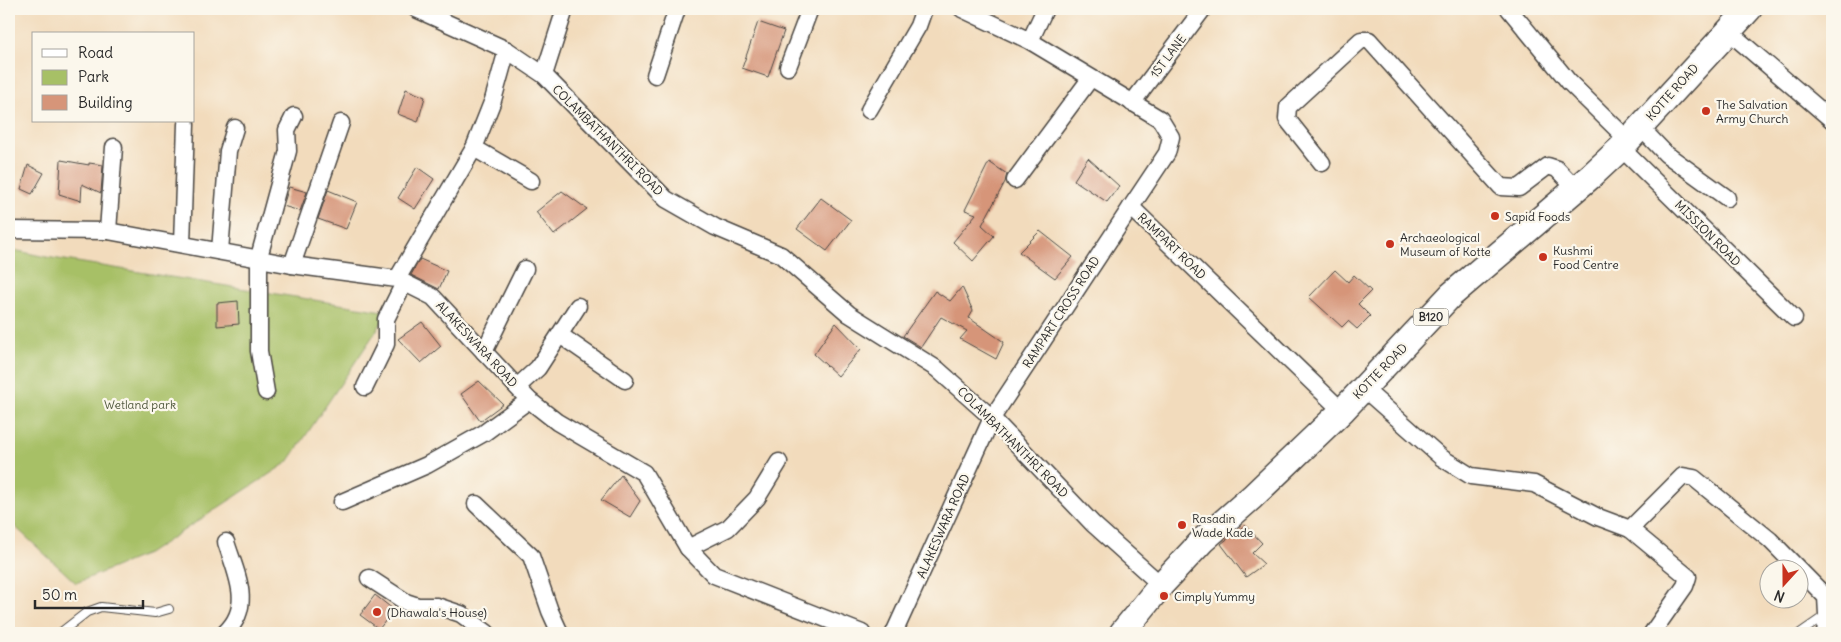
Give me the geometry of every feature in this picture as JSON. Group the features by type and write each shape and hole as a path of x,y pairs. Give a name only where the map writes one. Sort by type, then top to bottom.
{"main road":[{"name":"KOTTE ROAD","path":"1122,633 1161,585 1202,540 1252,497 1342,411 1451,296 1576,189 1630,139 1748,9"}],"street":[{"name":"COLAMBATHANTHRI ROAD","path":"416,9 507,50 544,75 666,199 715,227 781,255 849,314 937,369 992,418 1093,524 1161,585"},
{"path":"544,75 565,9"},
{"path":"655,75 677,9"},
{"path":"788,66 810,9"},
{"path":"869,110 918,26 924,9"},
{"name":"RAMPART ROAD","path":"962,9 1030,41 1090,79 1160,119 1171,137 1167,153 1130,207 1342,411"},
{"path":"1030,41 1045,9"},
{"name":"1ST LANE","path":"1132,103 1203,9"},
{"path":"1509,9 1568,82 1630,139 1666,154 1727,198"},
{"path":"1728,30 1832,120"},
{"path":"1322,163 1287,119 1288,107 1361,40 1369,40 1501,187 1519,188 1548,166 1557,169 1576,189"},
{"path":"365,388 386,344 386,320 400,281 474,148 493,100 507,50"},
{"path":"1016,180 1090,79"},
{"path":"266,392 259,352 259,257 288,151 287,130 294,116"},
{"path":"292,264 342,123"},
{"path":"182,244 186,124"},
{"path":"220,250 228,151 235,128"},
{"name":"MISSION ROAD","path":"1630,139 1794,318"},
{"path":"108,231 114,147"},
{"path":"474,148 531,181"},
{"name":"RAMPART CROSS ROAD","path":"992,418 1130,207"},
{"name":"ALAKESWARA ROAD","path":"9,230 108,231 400,281 433,297 529,400 557,422 644,473 688,548 714,575 862,633"},
{"path":"484,352 525,269"},
{"path":"517,387 538,368 578,306"},
{"path":"560,335 625,380"},
{"path":"1363,388 1442,458 1471,476 1534,484 1598,517 1630,529 1688,577 1685,586 1652,633"},
{"path":"342,502 427,465 484,433 529,400"},
{"name":"ALAKESWARA ROAD","path":"894,633 992,418"},
{"path":"688,548 728,528 756,498 779,462"},
{"path":"1630,529 1684,476 1694,478 1770,540 1829,595 1825,633"},
{"path":"476,504 531,556 550,611 560,633"},
{"path":"224,633 234,625 241,608 241,592 226,542"},
{"path":"369,578 406,602 418,606 438,606 461,614 487,633"}],"lane":[{"path":"60,633 87,612 101,607 155,613 169,609"},
{"path":"1800,633 1828,614"}],"green space":[{"name":"Wetland park","path":"9,249 46,257 389,312 288,462 149,553 76,583 9,521"}],"building":[{"path":"758,22 784,31 768,77 742,68"},
{"path":"406,89 425,97 418,122 398,114"},
{"path":"1088,158 1119,186 1107,202 1074,180"},
{"path":"61,160 89,165 89,163 103,165 101,193 82,184 81,201 59,194"},
{"path":"989,162 1007,174 1005,182 982,225 994,236 973,261 953,242 976,214 965,210"},
{"path":"28,165 44,173 32,194 21,189"},
{"path":"417,167 434,179 415,209 398,198"},
{"path":"289,187 307,192 300,211 283,206"},
{"path":"328,190 357,202 346,229 318,219"},
{"path":"562,191 587,209 554,235 536,212"},
{"path":"821,198 851,220 827,251 797,229"},
{"path":"1040,231 1073,257 1055,278 1019,252"},
{"path":"420,259 447,271 439,289 411,275"},
{"path":"1335,270 1348,282 1354,275 1371,291 1358,304 1370,316 1357,329 1348,321 1342,327 1309,297"},
{"path":"962,287 973,311 969,318 1004,342 996,359 960,339 967,331 941,317 921,347 903,336 935,291 950,301"},
{"path":"238,301 239,324 217,326 217,303"},
{"path":"422,322 441,346 421,363 398,339"},
{"path":"836,323 861,349 838,376 814,354"},
{"path":"479,381 503,404 480,421 461,394"},
{"path":"621,475 640,501 630,517 601,500"},
{"path":"1245,525 1262,543 1252,553 1264,564 1246,577 1221,544"},
{"name":"(Dhawala's House)","path":"375,595 394,610 379,629 360,615"}],"place":[{"name":"The Salvation Army Church","path":"1706,111"},
{"name":"Sapid Foods","path":"1495,216"},
{"name":"Archaeological Museum of Kotte","path":"1390,244"},
{"name":"Kushmi Food Centre","path":"1543,257"},
{"name":"Rasadin Wade Kade","path":"1182,525"},
{"name":"Cimply Yummy","path":"1164,596"},
{"name":"(Dhawala's House)","path":"377,612"}]}
